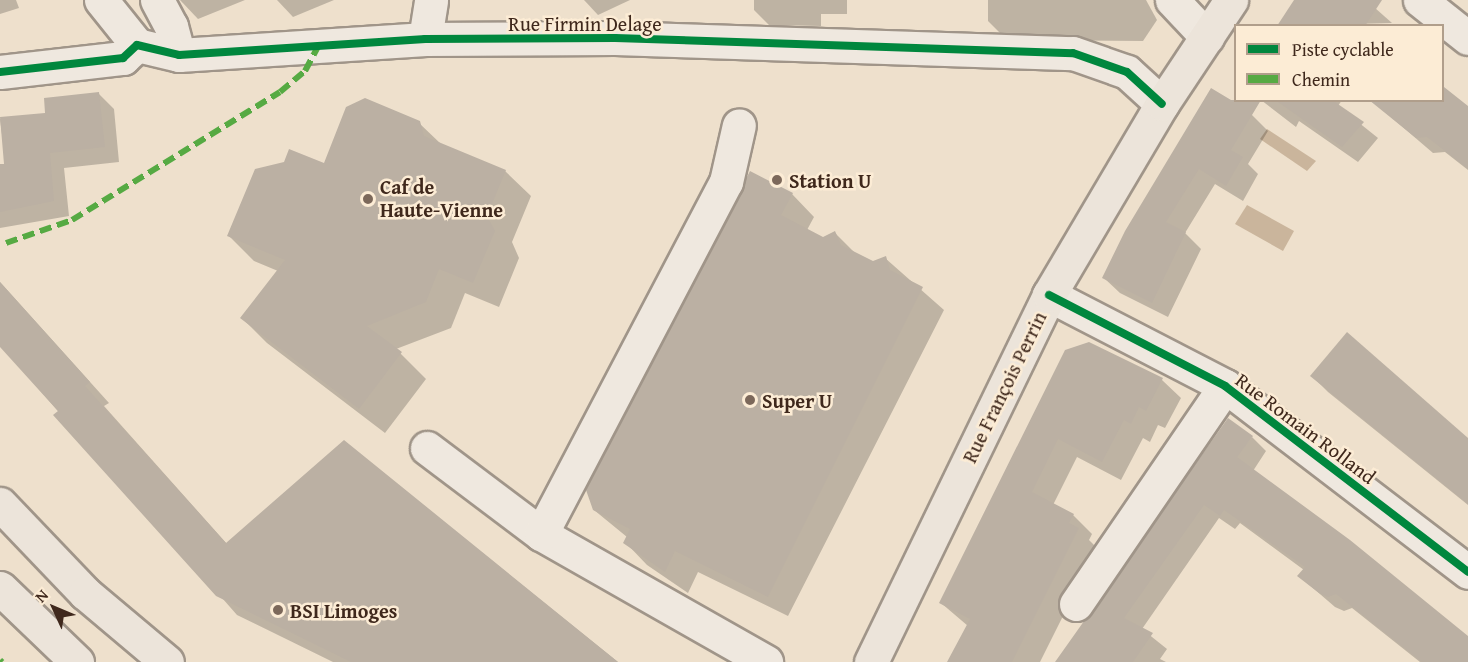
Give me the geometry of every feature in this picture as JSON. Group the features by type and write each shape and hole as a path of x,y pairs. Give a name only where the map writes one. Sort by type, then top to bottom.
{"main road":[{"name":"Rue François Perrin","path":"871,662 1049,295 1162,104 1231,0"},
{"path":"0,504 85,593 167,662"},
{"path":"0,588 77,662"}],"street":[{"path":"0,72 123,58 137,45 101,0"},
{"path":"157,0 171,26 179,54"},
{"path":"424,39 432,0"},
{"path":"1172,0 1207,37"},
{"path":"1420,0 1468,38"},
{"name":"Rue Firmin Delage","path":"137,45 179,54 424,39 615,38 1073,53 1126,72 1162,104"},
{"path":"541,534 726,182 739,125"},
{"name":"Rue Romain Rolland","path":"1049,295 1225,386 1468,572"},
{"path":"1076,604 1225,386"},
{"path":"427,448 541,534 766,662"}],"shaded area":[{"path":"1267,129 1316,161 1307,171 1260,139"},
{"path":"1247,205 1294,231 1283,251 1235,224"}],"building":[{"path":"1294,0 1382,0 1366,24 1278,24"},
{"path":"1444,87 1468,106 1468,169 1427,137 1416,138 1371,102 1444,102"},
{"path":"1211,88 1234,102 1260,102 1231,150 1243,157 1226,186 1199,169 1166,222 1186,232 1152,303 1102,278 1125,231"},
{"path":"99,92 105,147 50,153 54,201 0,212 0,164 4,164 0,117 45,113 44,98"},
{"name":"Caf de Haute-Vienne","path":"365,98 420,121 424,136 506,170 487,216 495,231 473,283 439,269 426,302 367,326 402,352 359,409 240,318 285,260 227,236 255,169 284,162 289,149 324,163 346,107"},
{"path":"1278,102 1335,102 1364,122 1342,147"},
{"path":"750,171 793,193 781,215 823,237 835,231 841,245 873,261 886,256 890,270 923,287 768,597 675,551 665,572 623,543 630,529 593,510 586,490"},
{"path":"0,282 90,382 85,386 226,543 344,440 618,662 351,662 216,596 53,415 58,411 0,347"},
{"path":"1347,332 1468,438 1468,504 1310,376"},
{"path":"1089,342 1163,378 1146,411 1139,407 1131,424 1124,420 1102,462 1058,439 1032,492 1074,514 1069,523 1079,528 1012,662 947,662 970,619 939,603 1065,350"},
{"path":"1228,418 1253,436 1237,457 1350,540 1468,636 1468,662 1422,662 1336,594 1328,597 1319,593 1297,576 1305,567 1224,510 1220,516 1204,505 1124,618 1153,633 1133,662 1055,662"}],"marked path":[{"path":"6,243 72,220 280,92 305,71 320,43"}],"cycle path":[{"path":"0,72 123,58 137,45 179,55 425,39 615,38 1073,53 1127,72 1162,104"},
{"path":"1049,295 1225,386 1468,572"}],"place":[{"name":"Station U","path":"777,180"},
{"name":"Caf de Haute-Vienne","path":"368,199"},
{"name":"Super U","path":"750,400"},
{"name":"BSI Limoges","path":"278,610"}]}
